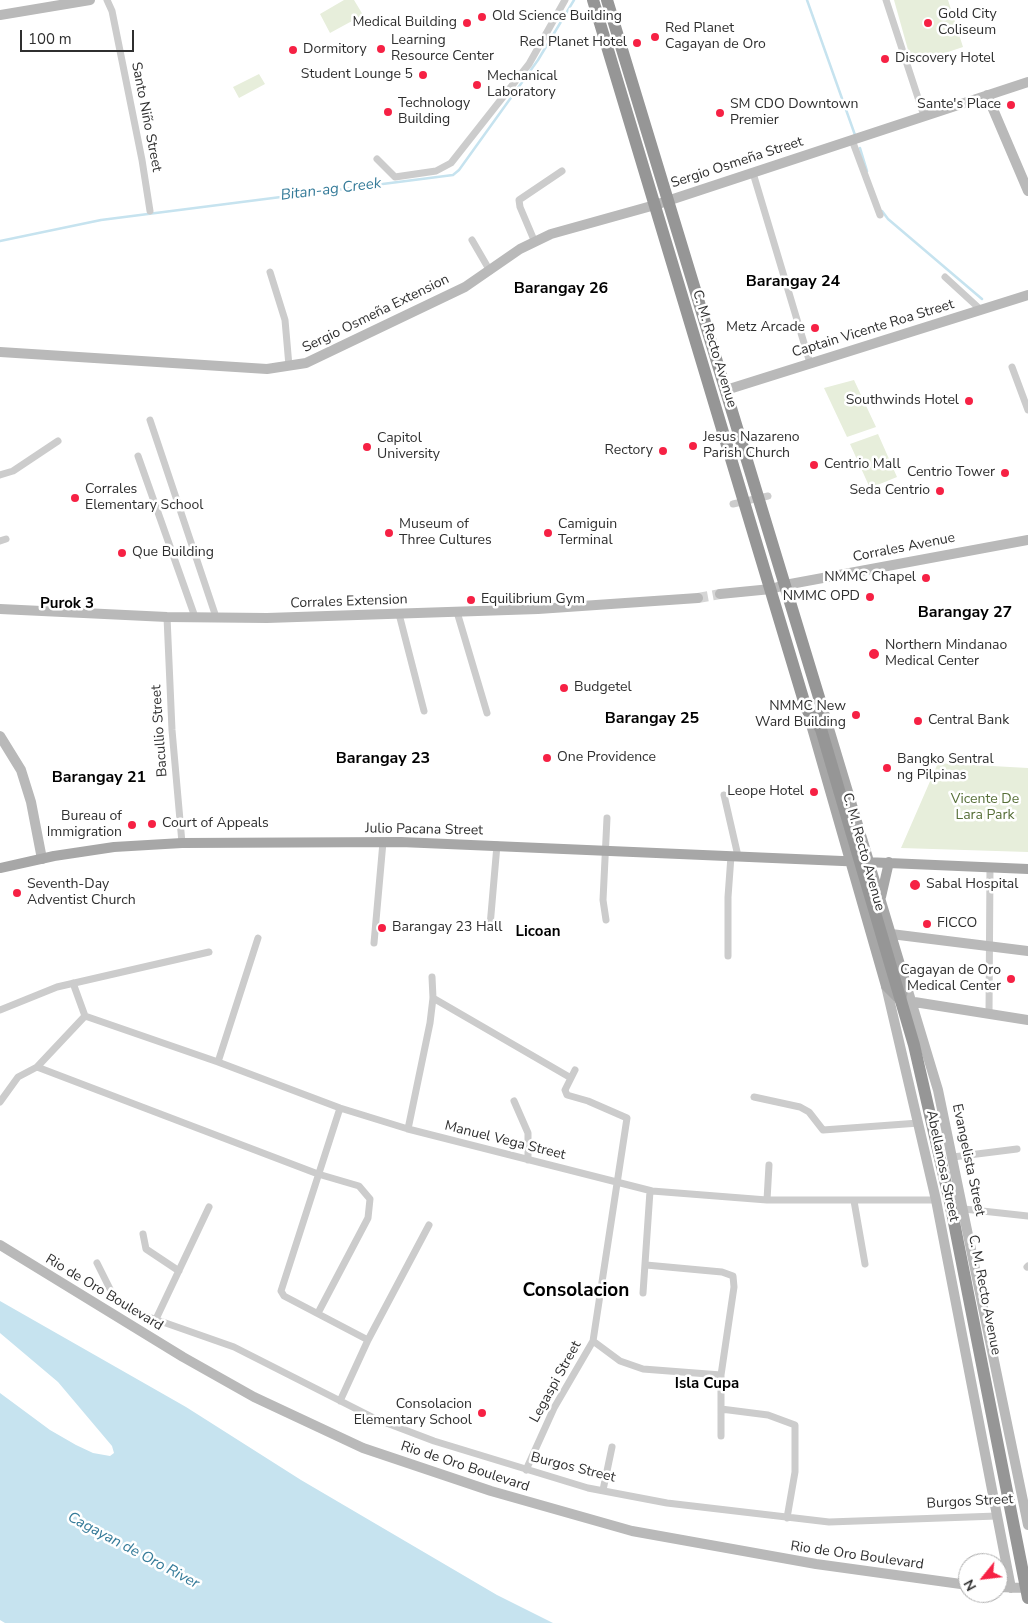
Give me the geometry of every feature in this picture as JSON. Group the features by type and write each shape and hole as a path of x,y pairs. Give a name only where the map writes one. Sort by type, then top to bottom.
{"highway":[{"name":"C. M. Recto Avenue","path":"593,0 806,708 820,729 907,1001 1028,1598"},
{"name":"C. M. Recto Avenue","path":"607,0 786,584 821,704 820,729"}],"main road":[{"path":"0,15 90,0"},
{"name":"Sergio Osmeña Street","path":"655,205 1028,82"},
{"path":"987,95 1028,191"},
{"name":"Sergio Osmeña Extension","path":"0,352 267,369 289,366 316,358 465,287 534,240 571,227 655,205"},
{"name":"Captain Vicente Roa Street","path":"726,390 1028,295"},
{"name":"Corrales Avenue","path":"771,589 786,584 1028,540"},
{"path":"720,594 771,589"},
{"name":"Corrales Extension","path":"0,609 167,617 216,617 457,612 611,605 698,598"},
{"name":"C. M. Recto Avenue","path":"821,704 869,861 877,905 891,934 905,981 907,1001"},
{"name":"C. M. Recto Avenue","path":"806,708 886,986"},
{"path":"0,736 21,770 31,802 42,859"},
{"name":"Julio Pacana Street","path":"0,868 114,847 182,843 383,842 497,845 1028,869"},
{"path":"877,905 889,862"},
{"path":"891,934 1028,951"},
{"path":"886,986 907,1001 989,1012 1028,1020"},
{"name":"Abellanosa Street","path":"886,986 936,1200 1011,1588"},
{"name":"Evangelista Street","path":"907,1001 935,1076 1027,1512 1028,1525"},
{"name":"Rio de Oro Boulevard","path":"0,1245 183,1357 254,1397 363,1448 491,1491 632,1531 816,1564 958,1584"},
{"name":"Burgos Street","path":"997,1516 1027,1512"},
{"path":"1008,1588 1028,1588"}],"street":[{"name":"Santo Niño Street","path":"107,0 112,11 137,132 150,211"},
{"path":"376,159 395,177 436,171 451,163 529,64 565,0"},
{"path":"886,0 924,116"},
{"path":"852,140 880,215"},
{"path":"534,240 520,207 519,200 562,171"},
{"path":"753,173 810,363"},
{"path":"472,240 490,271"},
{"path":"270,272 284,320 289,366"},
{"path":"945,277 981,310"},
{"path":"1012,367 1028,410"},
{"path":"150,420 216,617"},
{"path":"0,476 58,441"},
{"path":"138,456 195,617"},
{"path":"733,504 768,496"},
{"path":"457,612 487,713"},
{"path":"398,614 424,711"},
{"name":"Bacullio Street","path":"167,617 172,730 182,843"},
{"path":"724,795 734,856 728,897 728,956"},
{"path":"606,920 603,900 607,818"},
{"path":"374,943 383,842"},
{"path":"490,926 497,845"},
{"path":"989,1012 990,867"},
{"path":"218,1062 258,938"},
{"path":"0,1010 57,987 209,952"},
{"path":"408,1130 433,998 432,977"},
{"path":"0,1102 18,1078 37,1067 85,1016 72,983"},
{"path":"433,998 571,1078 575,1070"},
{"name":"Manuel Vega Street","path":"85,1016 218,1062 340,1108 408,1130 650,1191 767,1200 936,1200"},
{"path":"37,1067 318,1174 359,1186 370,1199 368,1218 318,1313"},
{"name":"Legaspi Street","path":"526,1470 554,1408 593,1342 627,1118 588,1100 567,1095 565,1090 571,1078"},
{"path":"754,1097 804,1109 823,1130 919,1122"},
{"path":"514,1101 528,1133 528,1160"},
{"path":"340,1108 281,1291 284,1296 368,1340"},
{"path":"953,1157 1017,1149"},
{"path":"767,1200 769,1165"},
{"path":"642,1294 646,1265 650,1191"},
{"path":"854,1201 865,1264"},
{"path":"156,1319 209,1207"},
{"path":"964,1209 1028,1216"},
{"path":"340,1401 368,1340 429,1225"},
{"path":"143,1234 146,1249 179,1272"},
{"name":"Burgos Street","path":"97,1263 113,1295 119,1302 140,1314 234,1347 376,1419 434,1441 526,1470 603,1490 667,1503 787,1518 844,1522 997,1516"},
{"path":"646,1265 722,1272 733,1276 734,1287 721,1375 721,1436"},
{"path":"593,1342 620,1361 643,1370 721,1375"},
{"path":"721,1409 768,1415 795,1425 795,1472 787,1518"},
{"path":"603,1490 612,1446"}],"green space":[{"path":"344,0 354,0 363,15 330,33 320,14"},
{"name":"Gold City Coliseum","path":"894,0 948,0 963,47 912,64"},
{"path":"259,74 265,84 239,98 233,87"},
{"path":"854,380 876,427 847,437 824,388"},
{"path":"878,434 897,477 870,488 850,444"},
{"name":"Vicente De Lara Park","path":"938,763 1028,768 1028,852 901,848"}],"water":[{"name":"Cagayan de Oro River","path":"0,1301 186,1407 301,1480 497,1595 553,1623 5,1623 0,1620 0,1393 50,1430 76,1445 93,1453 110,1456 114,1453 112,1446 58,1382 0,1333"}],"waterway":[{"name":"Bitan-ag Creek","path":"0,241 101,220 453,175 459,170 538,60 574,0"},
{"path":"807,0 855,135"},
{"path":"860,148 867,171"},
{"path":"882,211 888,219 982,299"}],"tunnel":[{"path":"698,598 720,594"}],"place":[{"name":"Old Science Building","path":"482,17"},
{"name":"Medical Building","path":"467,23"},
{"name":"Gold City Coliseum","path":"928,23"},
{"name":"Red Planet Cagayan de Oro","path":"655,37"},
{"name":"Red Planet Hotel","path":"637,43"},
{"name":"Learning Resource Center","path":"381,49"},
{"name":"Dormitory","path":"293,50"},
{"name":"Discovery Hotel","path":"885,59"},
{"name":"Student Lounge 5","path":"423,75"},
{"name":"Mechanical Laboratory","path":"477,85"},
{"name":"Sante's Place","path":"1011,105"},
{"name":"Technology Building","path":"388,112"},
{"name":"SM CDO Downtown Premier","path":"720,113"},
{"name":"Metz Arcade","path":"815,328"},
{"name":"Southwinds Hotel","path":"969,401"},
{"name":"Jesus Nazareno Parish Church","path":"693,446"},
{"name":"Capitol University","path":"367,447"},
{"name":"Rectory","path":"663,451"},
{"name":"Centrio Mall","path":"814,465"},
{"name":"Centrio Tower","path":"1005,473"},
{"name":"Seda Centrio","path":"940,491"},
{"name":"Corrales Elementary School","path":"75,498"},
{"name":"Museum of Three Cultures","path":"389,533"},
{"name":"Camiguin Terminal","path":"548,533"},
{"name":"Que Building","path":"122,553"},
{"name":"NMMC Chapel","path":"926,578"},
{"name":"NMMC OPD","path":"870,597"},
{"name":"Equilibrium Gym","path":"471,600"},
{"name":"Northern Mindanao Medical Center","path":"874,654"},
{"name":"Budgetel","path":"564,688"},
{"name":"NMMC New Ward Building","path":"856,715"},
{"name":"Central Bank","path":"918,721"},
{"name":"One Providence","path":"547,758"},
{"name":"Bangko Sentral ng Pilpinas","path":"887,768"},
{"name":"Leope Hotel","path":"814,792"},
{"name":"Court of Appeals","path":"152,824"},
{"name":"Bureau of Immigration","path":"132,825"},
{"name":"Sabal Hospital","path":"915,885"},
{"name":"Seventh-Day Adventist Church","path":"17,893"},
{"name":"FICCO","path":"927,924"},
{"name":"Barangay 23 Hall","path":"382,928"},
{"name":"Cagayan de Oro Medical Center","path":"1011,979"},
{"name":"Consolacion Elementary School","path":"482,1413"}],"district":[{"name":"Barangay 24","path":"793,282"},
{"name":"Barangay 26","path":"561,289"},
{"name":"Purok 3","path":"67,604"},
{"name":"Barangay 27","path":"965,613"},
{"name":"Barangay 25","path":"652,719"},
{"name":"Barangay 23","path":"383,759"},
{"name":"Barangay 21","path":"99,778"},
{"name":"Licoan","path":"538,932"},
{"name":"Consolacion","path":"576,1291"},
{"name":"Isla Cupa","path":"707,1384"}]}
